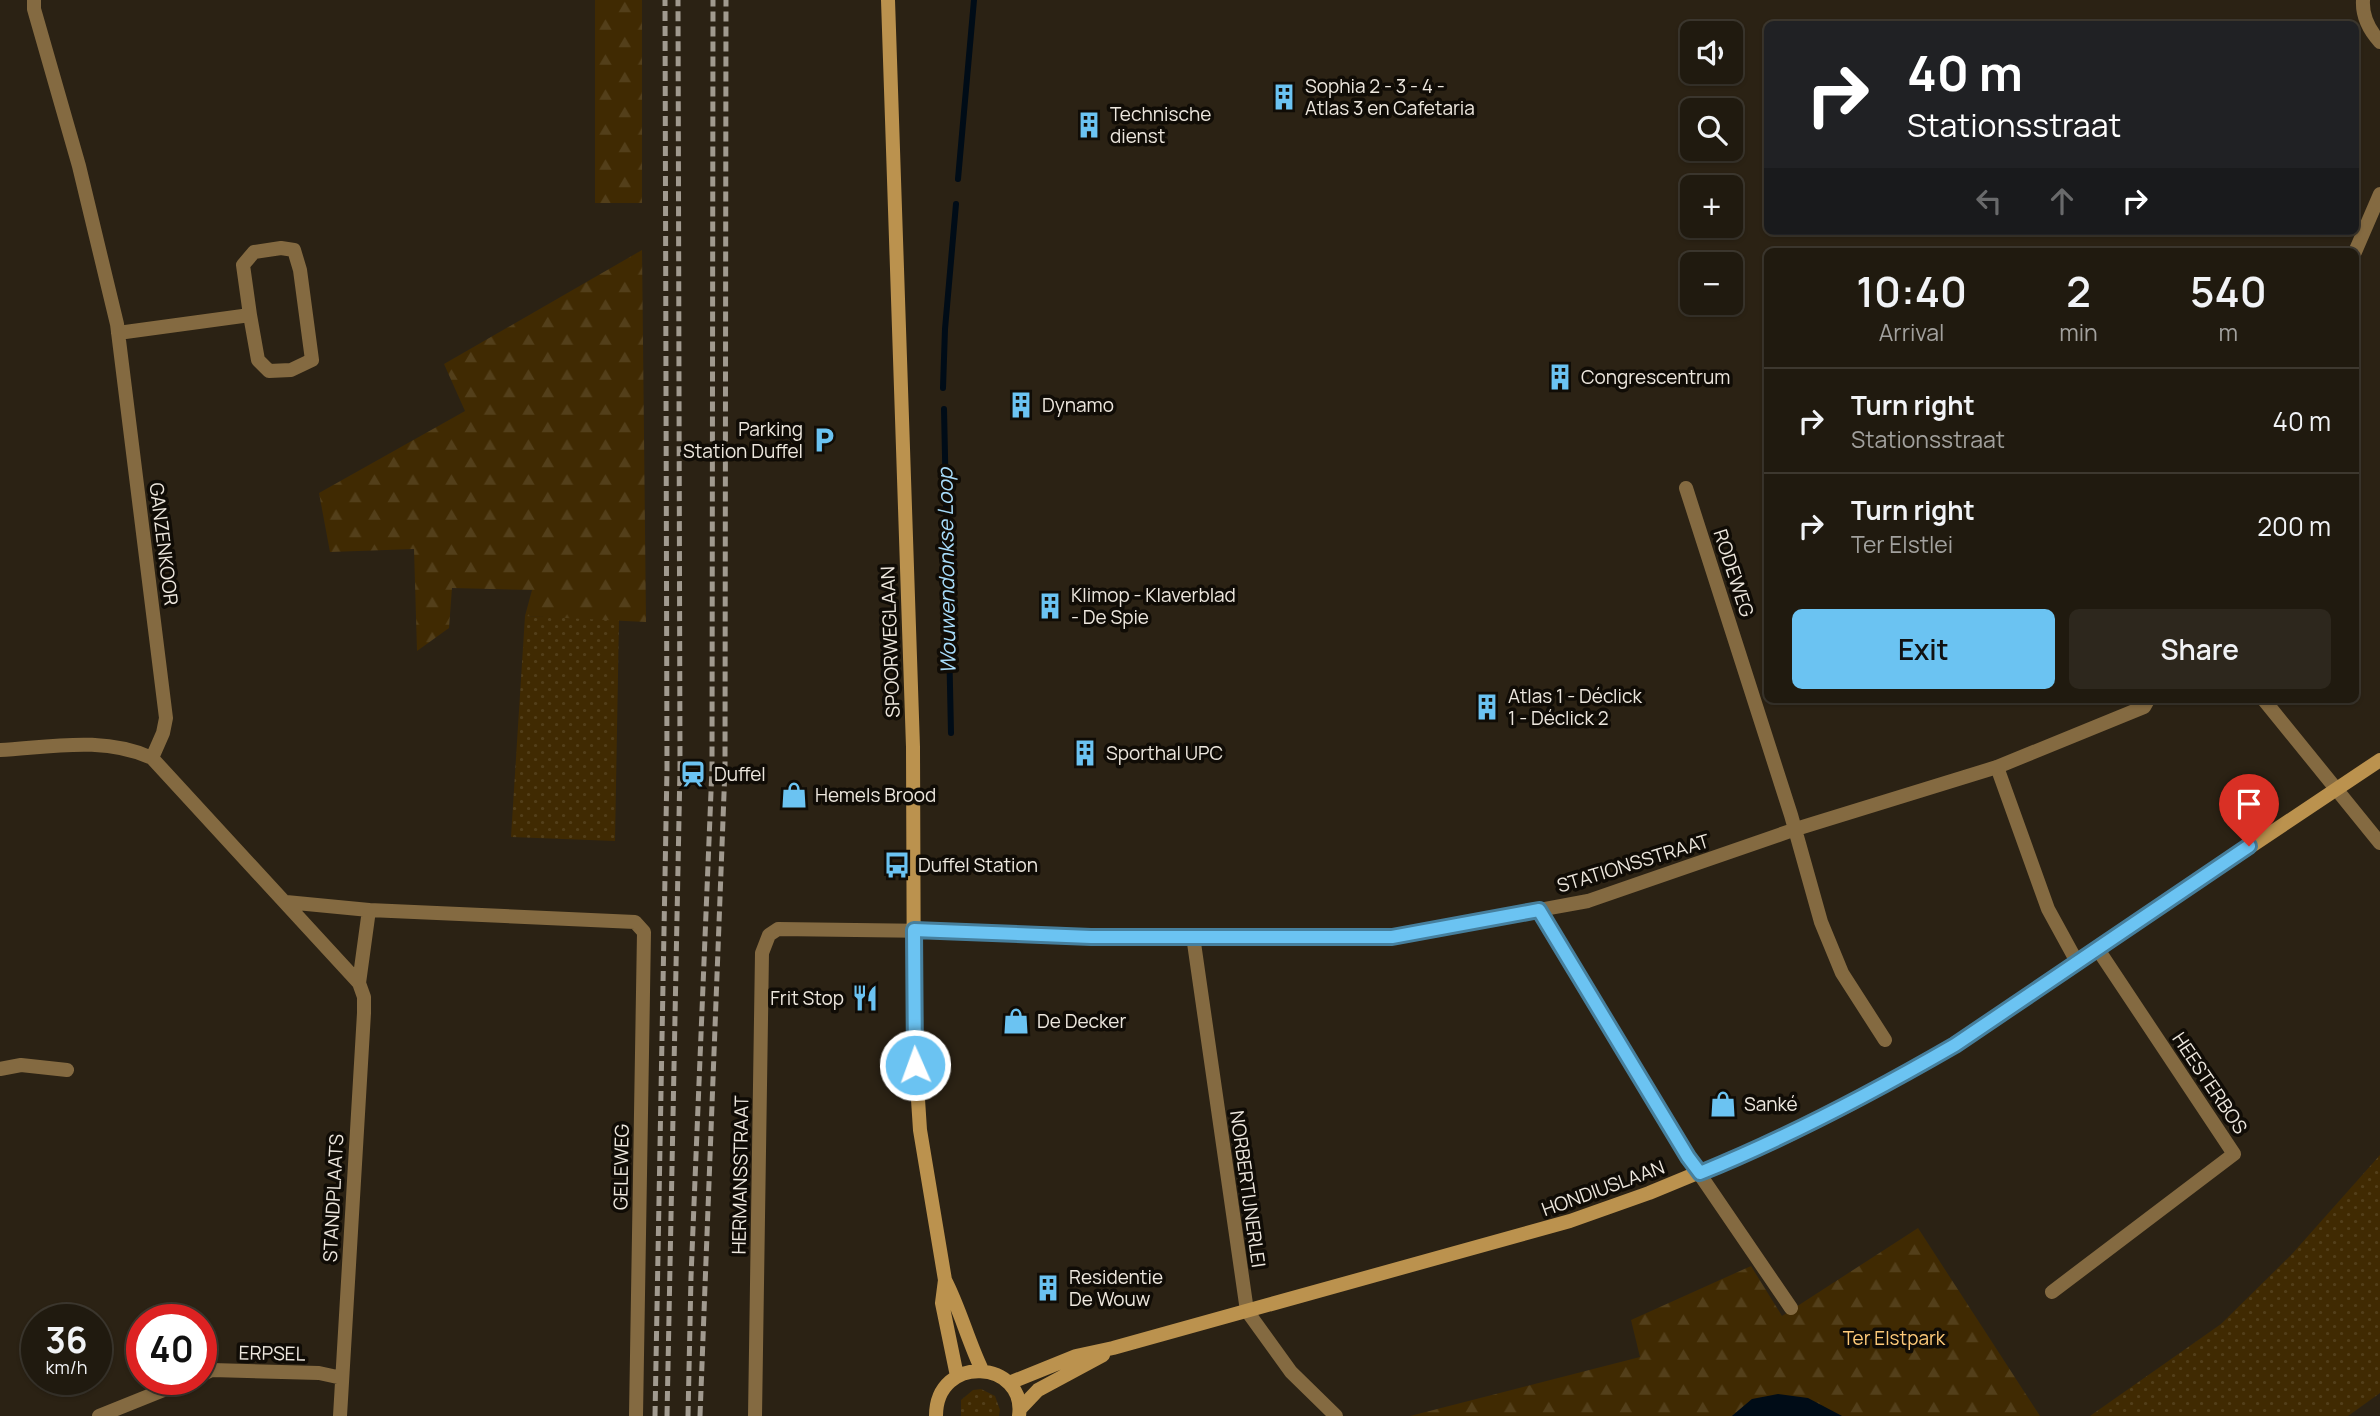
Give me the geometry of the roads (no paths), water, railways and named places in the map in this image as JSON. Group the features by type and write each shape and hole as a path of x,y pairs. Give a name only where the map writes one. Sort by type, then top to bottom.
{"street":[{"name":"GANZENKOOR","path":"34,0 79,166 118,333 166,718 163,733 152,758"},
{"name":"SPOORWEGLAAN","path":"888,0 913,747 916,1091 945,1280 942,1303 957,1376"},
{"path":"2363,0 2362,9 2371,32 2380,42"},
{"path":"2356,248 2380,194"},
{"path":"281,248 294,250 300,270 312,360 290,370 269,371 258,360 250,315 243,265 254,252 281,248"},
{"path":"118,333 250,315"},
{"name":"RODEWEG","path":"1686,488 1796,829 1826,935 1842,973 1885,1040"},
{"name":"STATIONSSTRAAT","path":"769,935 778,929 799,928 1091,937 1392,937 1588,901 1796,829 1997,767 2144,707 2146,703"},
{"path":"2267,703 2337,787 2380,844"},
{"path":"0,750 95,744 126,748 152,758 359,983"},
{"name":"HONDIUSLAAN","path":"1020,1412 1017,1395 1009,1383 1076,1356 1532,1233 1607,1209 1787,1136 1895,1080 1955,1045 2380,760"},
{"path":"1997,767 2048,909 2077,962"},
{"path":"286,902 369,909"},
{"name":"GELEWEG","path":"369,909 635,922 644,932 636,1416"},
{"name":"STANDPLAATS","path":"340,1416 364,1013 364,998 359,983 369,909"},
{"path":"1539,910 1688,1157 1791,1308"},
{"name":"HERMANSSTRAAT","path":"755,1416 762,953 769,935"},
{"name":"NORBERTIJNERLEI","path":"1193,936 1247,1311 1291,1372 1336,1416"},
{"name":"HEESTERBOS","path":"2052,1292 2234,1154 2097,948"},
{"path":"0,1069 21,1065 67,1070"},
{"name":"SPOORWEGLAAN","path":"945,1280 982,1370"},
{"name":"HONDIUSLAAN","path":"1020,1412 1038,1390 1113,1348"},
{"name":"ERPSEL","path":"217,1370 319,1373 342,1378"},
{"path":"933,1416 940,1394 947,1384 966,1372 982,1370 997,1374 1009,1383"},
{"path":"99,1416 151,1395"}],"waterway":[{"name":"Wouwendonkse Loop","path":"958,179 974,0"},
{"name":"Wouwendonkse Loop","path":"943,388 945,329 956,204"},
{"name":"Wouwendonkse Loop","path":"944,409 951,733"}],"railway":[{"path":"655,1416 667,769 665,0"},
{"path":"667,1416 680,768 678,0"},
{"path":"688,1416 691,1277 712,768 713,0"},
{"path":"700,1416 725,768 726,0"}],"place":[{"name":"Sophia 2 - 3 - 4 - Atlas 3 en Cafetaria","path":"1284,97"},
{"name":"Technische dienst","path":"1089,125"},
{"name":"Congrescentrum","path":"1560,377"},
{"name":"Dynamo","path":"1021,405"},
{"name":"Parking Station Duffel","path":"824,440"},
{"name":"Klimop - Klaverblad - De Spie","path":"1050,606"},
{"name":"Atlas 1 - Déclick 1 - Déclick 2","path":"1487,707"},
{"name":"Sporthal UPC","path":"1085,753"},
{"name":"Duffel","path":"693,774"},
{"name":"Hemels Brood","path":"794,795"},
{"name":"Duffel Station","path":"897,865"},
{"name":"Frit Stop","path":"865,998"},
{"name":"De Decker","path":"1016,1021"},
{"name":"Sanké","path":"1723,1104"},
{"name":"Residentie De Wouw","path":"1048,1288"}],"park label":[{"name":"Ter Elstpark","path":"1894,1338"}]}
